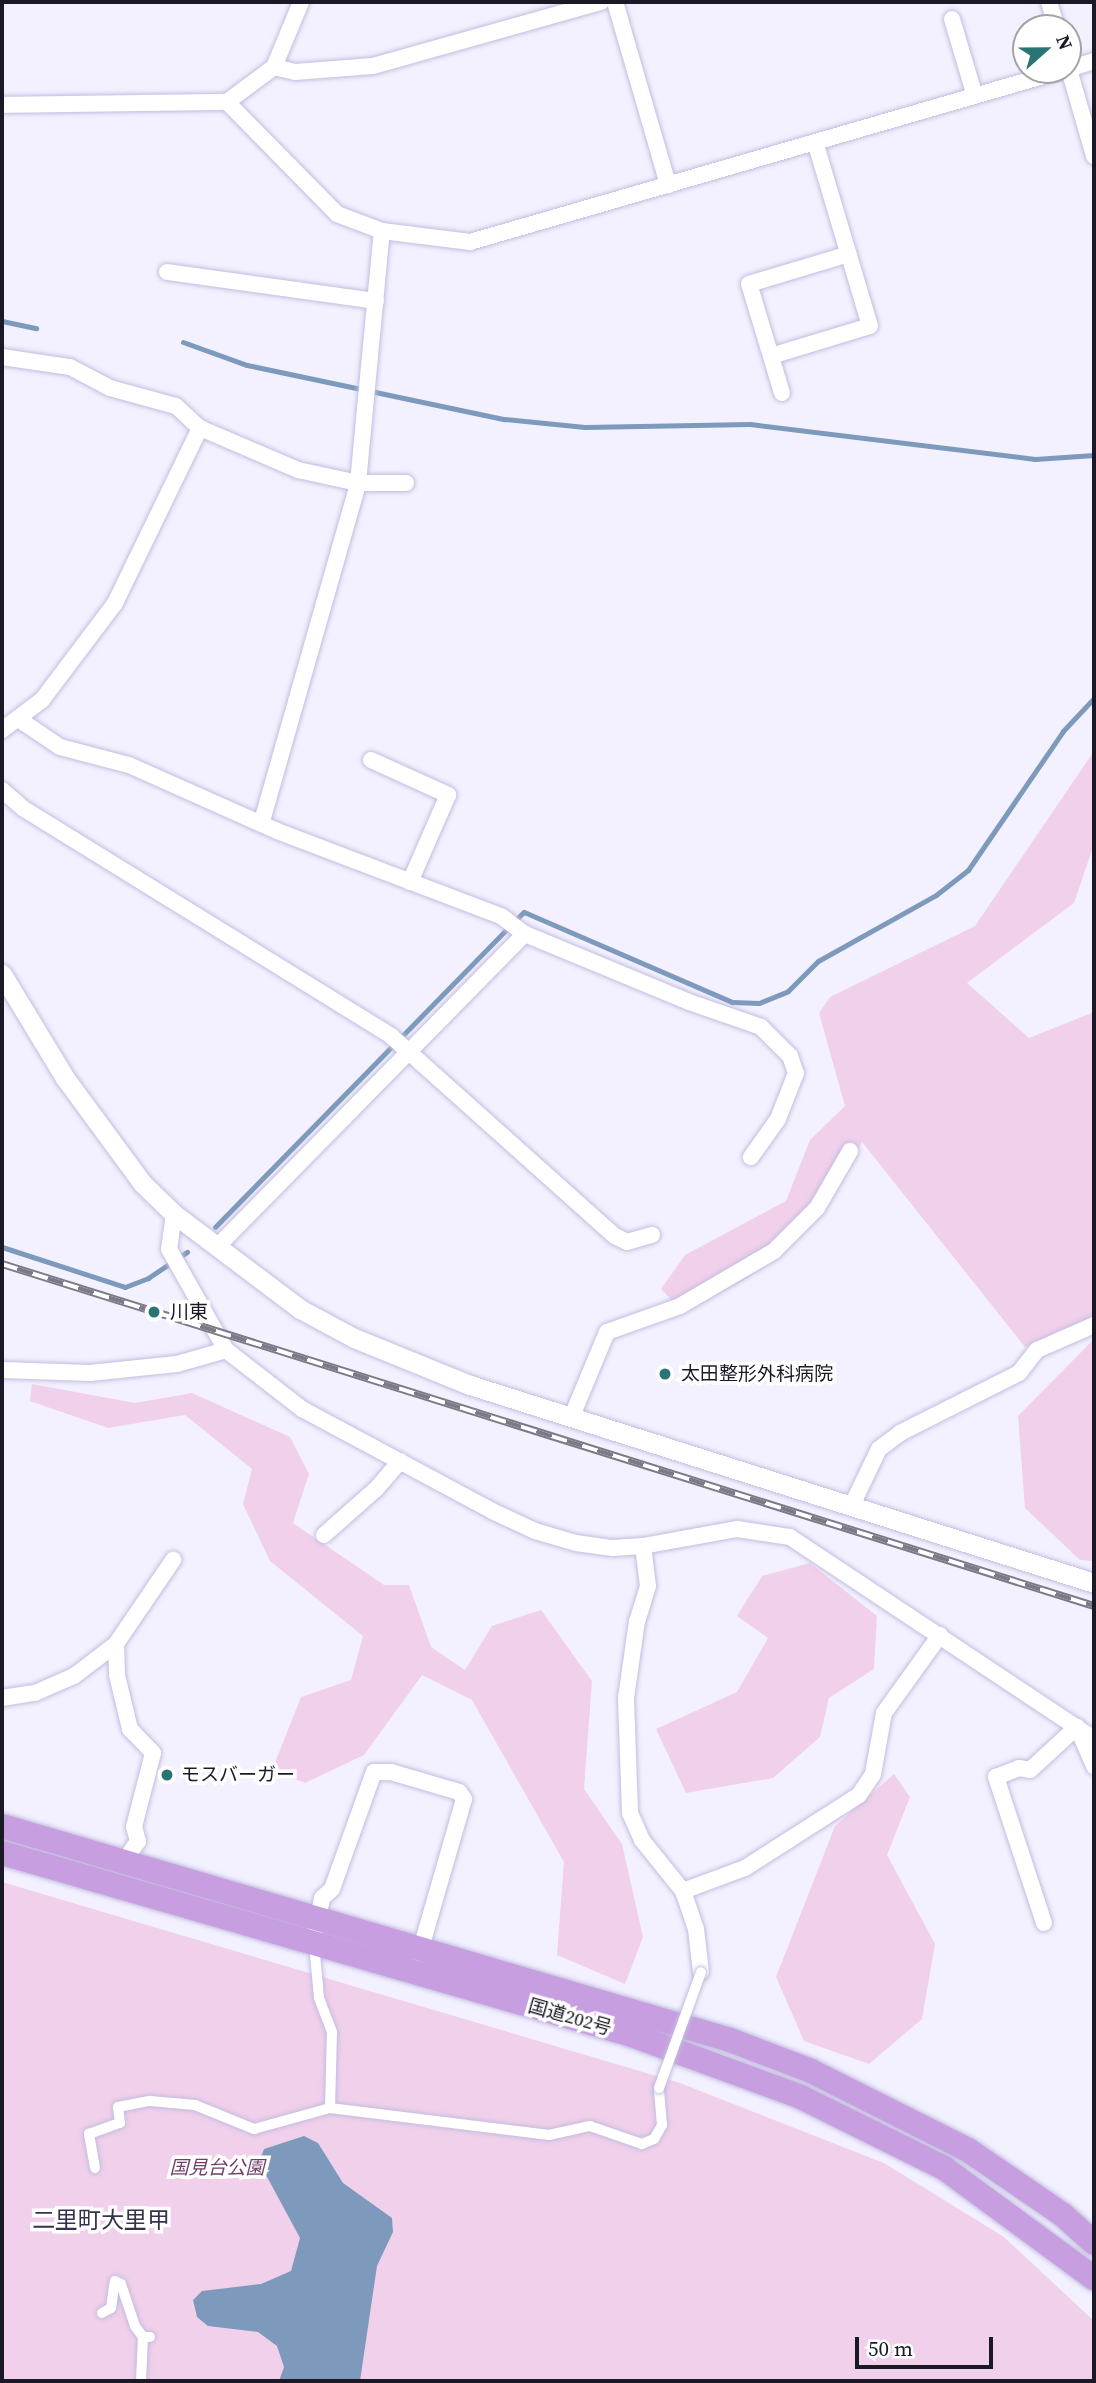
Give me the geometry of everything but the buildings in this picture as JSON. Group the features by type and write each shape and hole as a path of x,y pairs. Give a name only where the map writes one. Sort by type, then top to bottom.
{"highway":[{"name":"国道202号","path":"2,1826 704,2032 811,2071 968,2150 1094,2242"},
{"name":"国道202号","path":"2,1853 632,2035 801,2097 944,2168 1094,2278"}],"street":[{"path":"2,106 228,102 274,67 301,2"},
{"path":"274,67 295,72 373,66 601,2"},
{"path":"615,2 668,185"},
{"path":"952,19 975,96"},
{"path":"228,102 337,214 382,231 470,242 1016,84"},
{"path":"1072,84 1094,156"},
{"path":"771,356 870,326 815,142"},
{"path":"262,821 358,483 382,231"},
{"path":"782,393 749,284 849,254"},
{"path":"167,272 376,301"},
{"path":"2,357 70,367 110,388 176,406 200,428 298,470 358,483 405,483"},
{"path":"8,724 42,700 115,603 200,428"},
{"path":"8,724 60,747 129,765 262,821 277,831 501,916 525,933 773,1035 796,1073 778,1119 751,1157"},
{"path":"371,760 448,795 410,882"},
{"path":"2,790 24,809 409,1050 615,1236 627,1242 652,1235"},
{"path":"218,1246 525,933"},
{"path":"2,974 108,1140 174,1214 300,1308 354,1338 470,1385 1094,1583"},
{"path":"572,1416 607,1332 680,1306 774,1251 817,1208 850,1151"},
{"path":"174,1214 168,1231 169,1249 226,1350 302,1409 535,1531 613,1548 643,1546 737,1529 790,1537 1094,1739"},
{"path":"852,1505 879,1449 900,1433 1019,1373 1037,1350 1094,1325"},
{"path":"2,1370 90,1373 177,1364 226,1350"},
{"path":"324,1535 376,1489 400,1461"},
{"path":"95,2168 89,2134 120,2123 118,2107 150,2101 195,2105 254,2129 330,2108 549,2135 590,2126 642,2144 654,2139 662,2125 659,2088 701,1972 698,1938 683,1891 642,1840 630,1813 625,1698 637,1621 648,1586 643,1546"},
{"path":"2,1698 35,1693 74,1676 116,1644 173,1560"},
{"path":"683,1891 745,1868 859,1795 873,1774 884,1713 940,1635"},
{"path":"116,1644 117,1675 130,1730 153,1754 134,1828 138,1841 124,1862"},
{"path":"1077,1727 1094,1766"},
{"path":"1044,1923 996,1777 1019,1768 1030,1770 1077,1727"},
{"path":"330,2108 332,2032 319,1998 314,1943 318,1918 374,1772 391,1772 459,1792 464,1799 414,1972"},
{"path":"102,2314 111,2308 110,2288 115,2281 121,2284 146,2337 141,2381"}],"green space":[{"path":"1094,751 1094,844 1074,903 967,983 1029,1038 1094,1012 1094,1318 1025,1347 862,1142 820,1215 749,1277 684,1313 661,1289 685,1255 786,1201 810,1140 845,1106 819,1013 830,997 975,926"},
{"path":"1094,1339 1094,1561 1080,1560 1025,1508 1018,1416"},
{"path":"32,1384 135,1403 192,1393 290,1437 309,1474 293,1523 384,1585 409,1585 431,1647 465,1670 492,1626 541,1610 592,1681 584,1789 622,1844 643,1937 625,1984 557,1955 564,1862 472,1700 422,1675 364,1755 305,1783 272,1770 301,1697 351,1680 363,1636 270,1561 243,1504 252,1469 185,1415 108,1428 30,1401"},
{"path":"810,1563 877,1616 874,1669 829,1698 820,1737 773,1778 686,1793 656,1729 737,1692 768,1638 737,1616 762,1576"},
{"path":"894,1774 910,1797 887,1855 935,1944 922,2019 869,2064 804,2041 776,1977 835,1826"},
{"name":"国見台公園","path":"2,1882 680,2083 884,2163 1004,2237 1094,2321 1094,2381 2,2381"}],"water":[{"path":"304,2136 318,2143 343,2183 392,2218 393,2232 377,2266 360,2381 279,2381 284,2367 277,2346 258,2332 208,2326 197,2317 193,2300 202,2291 261,2284 291,2271 300,2238 259,2162 264,2149"}],"waterway":[{"path":"2,321 36,328"},
{"path":"183,342 247,365 504,419 585,427 750,424 1035,459 1094,455"},
{"path":"215,1227 524,912 732,1002 759,1003 788,991 818,961 936,895 968,870 1063,731 1094,698"},
{"path":"2,1247 125,1287 148,1278 187,1252"}],"railway":[{"path":"2,1264 1094,1606"}],"place":[{"name":"川東","path":"154,1312"},
{"name":"太田整形外科病院","path":"665,1374"},
{"name":"モスバーガー","path":"167,1775"}],"district":[{"name":"二里町大里甲","path":"101,2220"}]}
